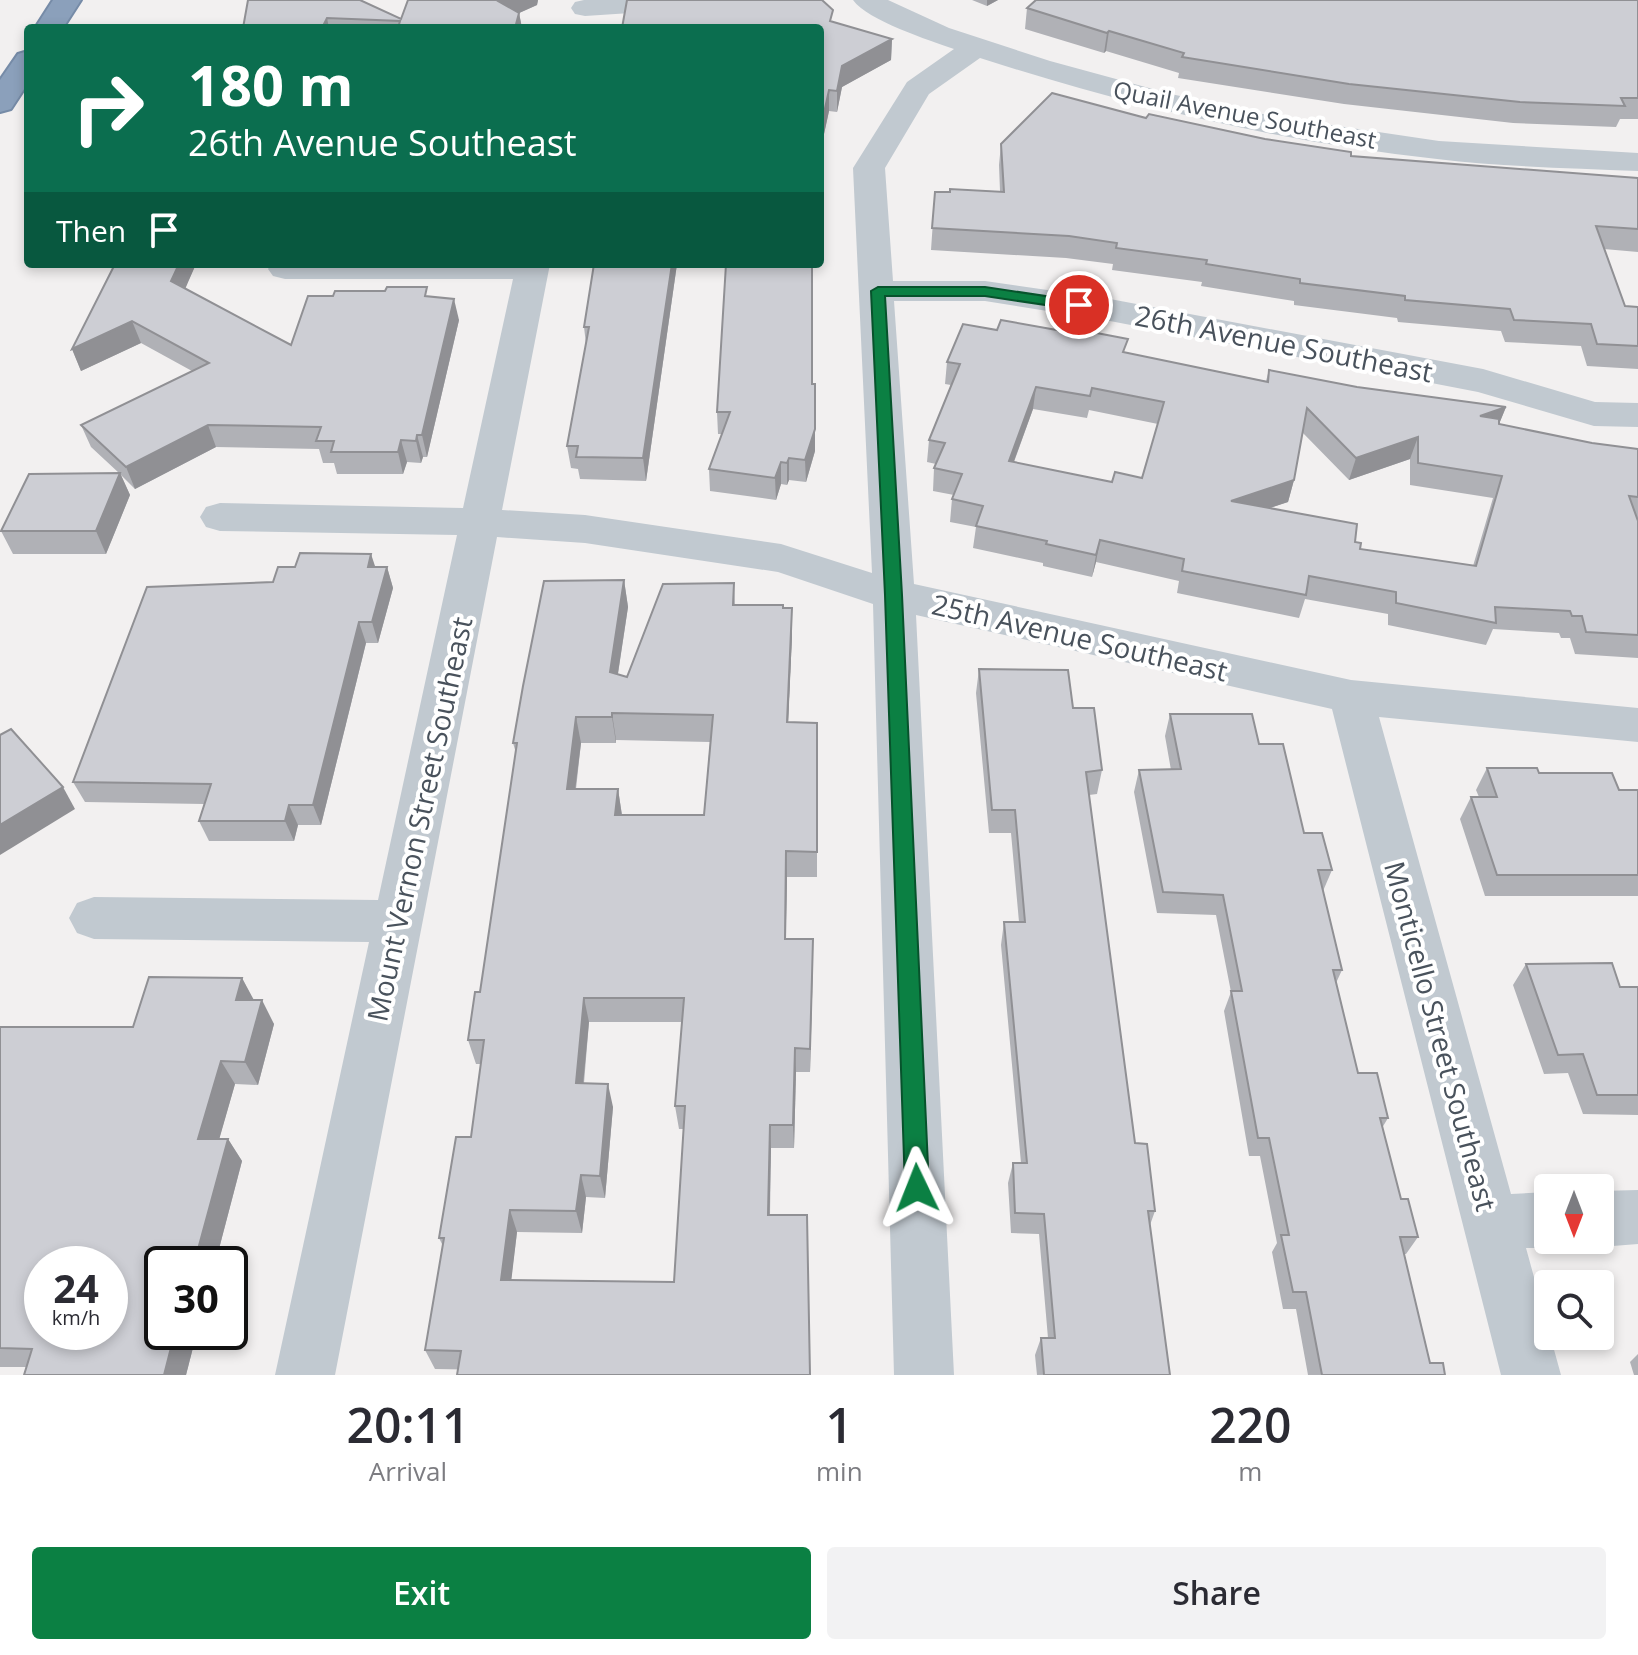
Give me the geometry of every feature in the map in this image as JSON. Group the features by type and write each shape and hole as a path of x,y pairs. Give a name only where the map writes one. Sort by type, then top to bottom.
{"highway":[{"path":"52,24 67,0"},
{"path":"0,103 24,66"}],"street":[{"path":"584,12 707,0"},
{"name":"Quail Avenue Southeast","path":"867,0 974,49 1098,85 1213,112 1351,137 1491,155 1638,162"},
{"path":"924,1375 894,595 869,168 918,88 974,49"},
{"path":"285,269 408,268"},
{"name":"Mount Vernon Street Southeast","path":"305,1375 532,268"},
{"name":"26th Avenue Southeast","path":"878,291 985,291 1110,310 1483,381 1594,414 1638,415"},
{"name":"25th Avenue Southeast","path":"220,517 480,522 585,529 781,558 894,595 1351,697 1638,725"},
{"name":"Monticello Street Southeast","path":"1351,697 1531,1375"},
{"path":"94,918 398,921"},
{"path":"1614,1218 1638,1217"},
{"path":"1490,1222 1534,1220"}],"building":[{"path":"248,0 360,0 401,19 408,0 499,0 519,13 516,24 399,24 400,21 327,18 324,24 244,24"},
{"path":"627,0 822,0 833,10 830,21 892,39 842,66 837,91 829,90 824,113 824,24 623,24"},
{"path":"1036,0 1638,0 1638,98 1621,98 1625,106 1520,102 1349,84 1182,57 1184,53 1027,8"},
{"path":"1052,93 1146,118 1149,114 1265,139 1351,152 1351,156 1638,178 1638,229 1596,226 1625,306 1638,307 1638,346 1597,344 1591,324 1514,320 1510,309 1405,300 1405,296 1300,283 1300,279 1206,264 1207,260 1116,248 1117,243 1069,236 932,228 935,192 950,192 950,189 1004,192 1001,144"},
{"path":"113,268 177,268 171,281 291,345 308,296 333,296 335,291 385,291 387,287 427,287 425,296 454,299 422,435 417,435 416,441 401,440 398,452 331,452 334,441 316,441 321,427 208,425 126,467 81,425 209,363 132,321 72,349"},
{"path":"593,268 671,268 643,458 576,457 578,446 567,446 589,327 584,327"},
{"path":"726,268 812,268 815,429 805,460 789,458 787,463 781,462 775,478 709,469 730,412 717,412"},
{"path":"1001,320 1085,335 1086,331 1128,339 1123,352 1268,382 1269,370 1357,387 1506,407 1480,416 1499,419 1499,424 1638,449 1638,497 1629,496 1638,521 1638,635 1586,632 1582,616 1572,616 1570,611 1495,607 1496,623 1396,603 1396,592 1309,576 1306,595 1182,571 1184,559 1100,540 1096,555 976,526 983,506 952,499 962,474 934,468 945,443 929,440 960,364 947,362 963,324 997,330","holes":["1036,387 1090,396 1092,388 1164,402 1142,478 1115,472 1112,482 1009,461","1307,408 1356,458 1418,437 1418,463 1502,476 1476,566 1360,549 1361,543 1355,542 1357,524 1231,501 1294,480"]},
{"path":"120,473 96,531 1,531 29,474"},
{"path":"300,553 371,554 368,567 387,567 372,622 359,622 313,805 289,805 285,821 199,821 211,784 73,782 147,587 273,582 278,567 295,567"},
{"path":"624,580 610,672 627,677 663,584 734,583 733,605 783,605 783,608 792,608 787,722 817,723 817,852 786,851 785,939 813,939 810,1049 795,1048 793,1125 770,1125 768,1215 807,1215 810,1375 457,1375 461,1351 425,1350 444,1238 439,1238 456,1137 471,1137 484,1040 468,1040 475,992 480,992 517,743 513,743 544,581","holes":["612,713 713,715 704,815 615,815 618,789 567,789 576,717 612,717","584,998 684,998 675,1106 685,1106 674,1282 501,1280 510,1210 576,1211 581,1175 600,1176 608,1084 576,1083"]},
{"path":"979,669 1068,670 1073,708 1094,708 1102,770 1086,772 1135,1143 1147,1144 1155,1211 1148,1211 1170,1375 1044,1375 1041,1338 1055,1338 1044,1214 1015,1213 1013,1163 1027,1163 1004,922 1025,922 1015,810 992,810"},
{"path":"1170,714 1252,714 1259,744 1283,744 1304,833 1322,833 1332,870 1318,870 1342,970 1333,970 1358,1073 1377,1073 1388,1118 1380,1118 1401,1199 1408,1199 1418,1237 1400,1237 1430,1363 1443,1363 1445,1375 1322,1375 1306,1292 1293,1292 1281,1235 1289,1235 1269,1138 1258,1138 1231,991 1242,991 1223,895 1163,892 1139,770 1181,769"},
{"path":"11,729 63,787 0,825 0,735"},
{"path":"1487,768 1537,768 1539,773 1612,773 1619,790 1638,790 1638,875 1497,875 1471,797 1497,797"},
{"path":"1612,963 1620,987 1638,987 1638,1095 1597,1095 1583,1054 1558,1055 1526,964"},
{"path":"149,977 242,978 236,1000 262,1000 245,1062 221,1061 198,1139 228,1139 199,1246 144,1246 144,1350 170,1350 164,1375 24,1375 32,1350 128,1350 128,1246 24,1246 24,1349 0,1348 0,1027 133,1027"}],"route":[{"path":"917,1188 894,595 878,291 985,291 1079,305"}]}
